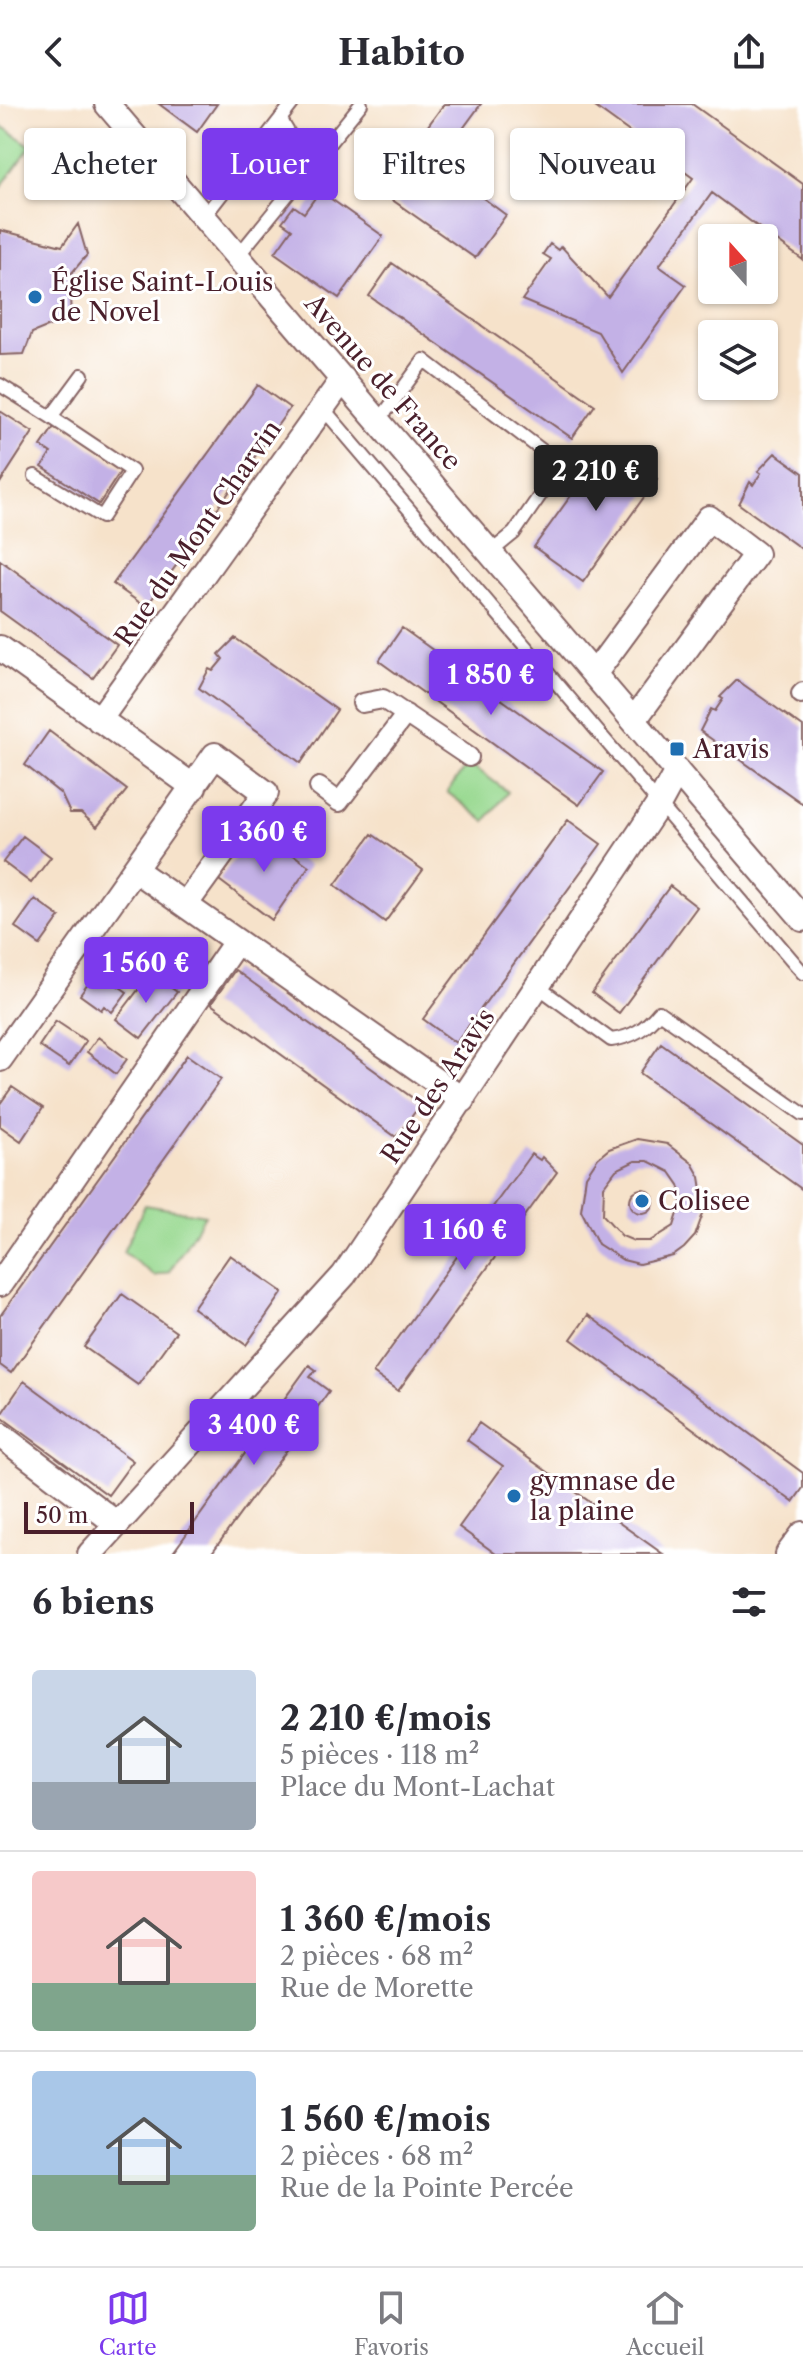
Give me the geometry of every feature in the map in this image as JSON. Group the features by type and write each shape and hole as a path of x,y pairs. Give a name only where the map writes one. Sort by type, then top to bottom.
{"street":[{"name":"Avenue de France","path":"107,104 492,551 803,919"},
{"name":"Rue du Mont Charvin","path":"99,720 343,379"},
{"path":"595,673 709,518 756,554 634,720"},
{"path":"4,658 194,787"},
{"path":"362,703 383,699 469,757"},
{"path":"319,787 339,802 406,714"},
{"path":"0,1059 215,755 266,793 185,905"},
{"name":"Rue des Aravis","path":"90,1554 335,1286 463,1100 659,804 677,771"},
{"path":"135,870 463,1100"},
{"path":"0,1284 236,942"},
{"path":"0,1435 117,1524"},
{"path":"788,1554 803,1534"}],"lane":[{"path":"203,219 292,104"},
{"path":"338,135 361,104"},
{"path":"281,119 285,128"},
{"path":"237,257 285,200"},
{"name":"Avenue de France","path":"387,410 424,360 561,465 514,533 492,551"},
{"path":"51,417 82,375"},
{"path":"0,385 132,471 102,517 35,476"},
{"path":"322,407 803,973"},
{"path":"537,986 611,1040 630,1037 648,1026 659,1012 803,1114"}],"green space":[{"path":"0,125 24,141 24,155 0,188"},
{"path":"469,763 508,792 485,821 447,792"},
{"path":"145,1205 205,1215 169,1272 155,1276 123,1252"}],"building":[{"path":"159,104 217,104 197,132"},
{"path":"444,104 481,104 463,128 426,128"},
{"path":"591,104 692,104 803,184 803,260 778,242 778,224 754,224 712,193 659,266 686,285 623,373 598,332 522,300 551,259 543,254 550,244 558,250 561,246 608,297 677,200 685,200 685,189 693,178 685,172 685,128 624,128"},
{"path":"313,200 333,200 383,236 339,298 275,253 292,229 282,222 294,206 304,213"},
{"path":"392,200 486,200 506,215 475,258"},
{"name":"Église Saint-Louis de Novel","path":"78,224 87,255 69,276 71,317 32,333 24,354 0,355 0,230 62,246"},
{"path":"392,263 595,405 572,438 369,296"},
{"path":"258,385 290,408 146,607 113,584"},
{"path":"0,411 33,432 0,483"},
{"path":"56,424 122,469 99,504 42,467 51,453 41,446"},
{"path":"608,444 657,479 583,582 534,547"},
{"path":"775,453 803,473 803,550 739,504 750,482 753,485 761,473 758,471"},
{"path":"0,560 117,645 93,678 0,611"},
{"path":"402,628 603,772 579,805 379,661"},
{"path":"235,638 337,710 301,763 199,688 209,669 213,671 223,659 219,654"},
{"path":"737,680 803,727 803,804 700,731 711,709 715,711 723,699 720,697"},
{"path":"49,731 127,790 97,827 81,813 70,813 61,794 25,765"},
{"path":"568,820 601,844 456,1043 423,1019"},
{"path":"256,828 309,866 272,920 219,880"},
{"path":"372,834 423,870 385,922 335,885"},
{"path":"23,836 51,857 31,883 3,862"},
{"path":"670,886 697,907 619,1013 592,993"},
{"path":"35,899 60,917 40,945 15,927"},
{"path":"102,965 121,980 117,985 127,992 112,1012 104,1006 101,1010 80,995"},
{"path":"235,970 421,1104 396,1137 211,1004"},
{"path":"151,973 177,992 141,1038 116,1019"},
{"path":"56,1021 86,1041 69,1066 39,1046"},
{"path":"98,1037 127,1059 116,1074 87,1052"},
{"path":"661,1043 803,1145 803,1190 640,1073"},
{"path":"187,1055 221,1079 11,1373 0,1365 0,1316"},
{"path":"12,1087 43,1108 21,1141 0,1126 0,1104"},
{"path":"637,1139 667,1144 692,1163 700,1177 705,1208 695,1236 673,1256 639,1264 623,1260 598,1244 581,1210 586,1176 598,1158 609,1149","holes":["635,1161 648,1161 670,1172 683,1198 674,1226 650,1241 634,1241 622,1236 603,1215 604,1186 616,1170"]},
{"path":"531,1154 540,1160 542,1157 557,1172 398,1391 373,1373"},
{"name":"Colisee","path":"642,1189 653,1196 654,1201 647,1212 642,1213 631,1206 630,1201 637,1190"},
{"path":"230,1255 283,1292 246,1345 193,1308"},
{"path":"122,1294 176,1332 138,1385 84,1347"},
{"path":"588,1315 803,1473 803,1488 793,1502 571,1339"},
{"path":"309,1365 316,1370 310,1377 329,1391 292,1443 211,1554 172,1554"},
{"path":"24,1381 133,1461 108,1495 0,1416"},
{"name":"gymnase de la plaine","path":"479,1423 663,1554 496,1554 459,1527 503,1466 467,1440"}],"place":[{"name":"Église Saint-Louis de Novel","path":"35,297"},
{"name":"Aravis","path":"677,749"},
{"name":"Colisee","path":"642,1201"},
{"name":"gymnase de la plaine","path":"514,1496"}]}
